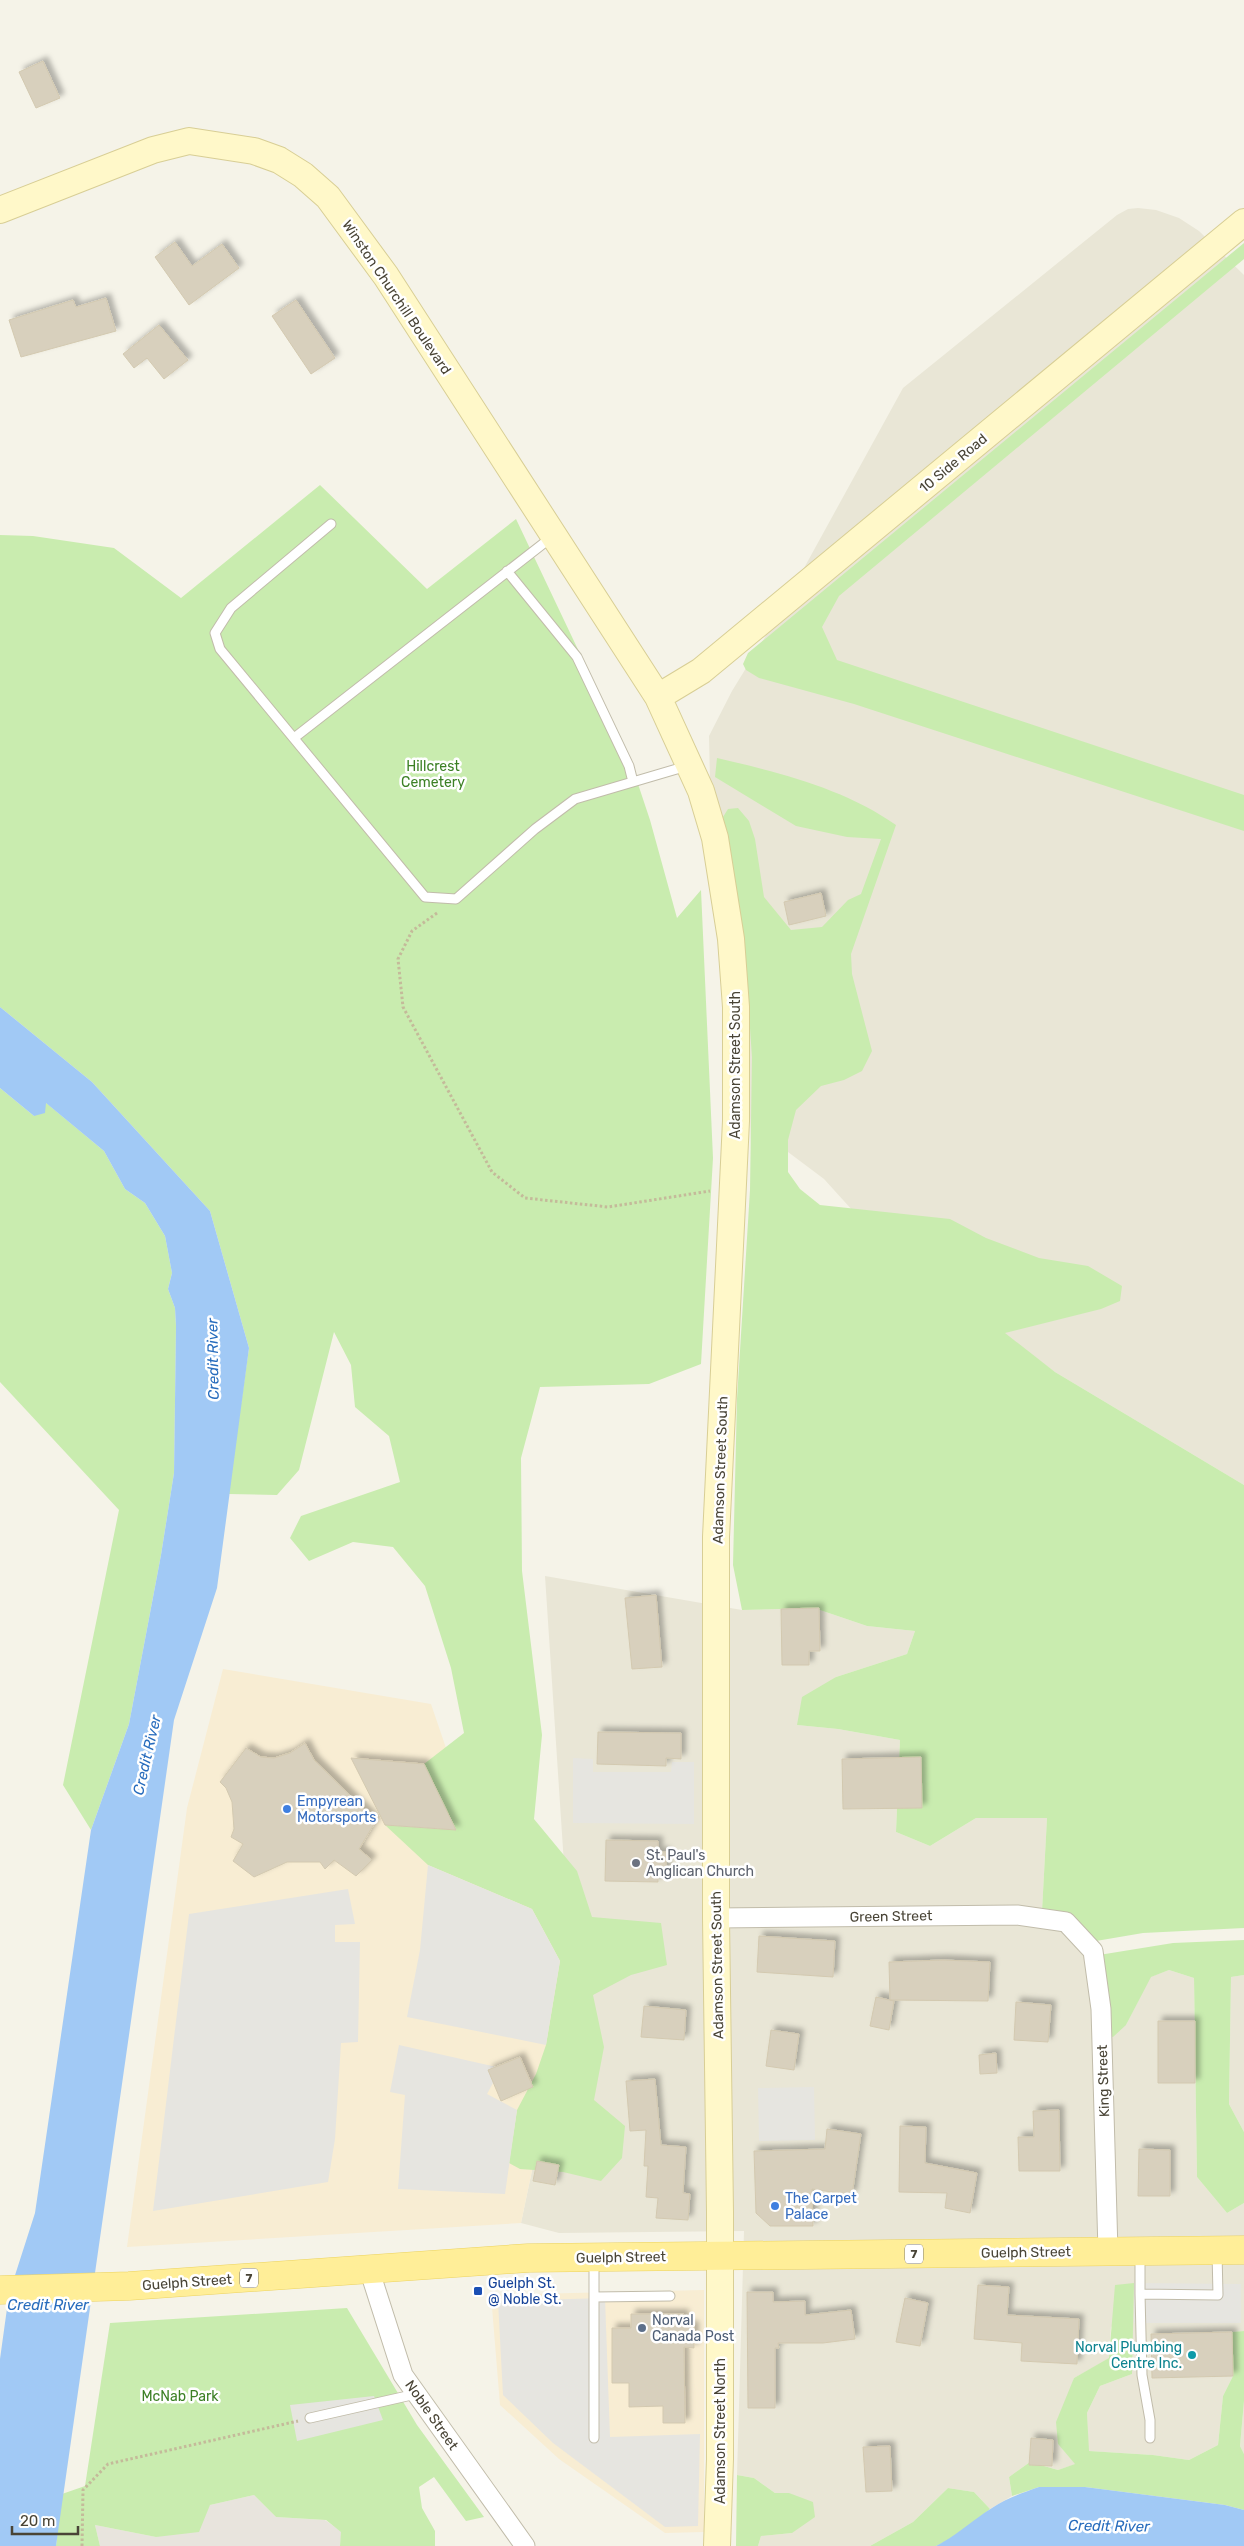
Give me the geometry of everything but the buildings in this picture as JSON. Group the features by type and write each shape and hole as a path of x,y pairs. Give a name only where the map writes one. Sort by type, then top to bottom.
{"main road":[{"name":"Winston Churchill Boulevard","path":"0,210 153,150 189,141 244,149 279,160 303,175 328,197 386,276 658,697"},
{"name":"10 Side Road","path":"658,697 701,672 1244,222"},
{"name":"Adamson Street South","path":"658,697 701,792 715,838 734,970 736,1121 716,1536 716,1918 720,2256"},
{"name":"Guelph Street","path":"0,2290 129,2286 528,2258 1244,2250"},
{"name":"Adamson Street North","path":"717,2546 720,2484 720,2256"}],"street":[{"name":"Green Street","path":"716,1918 1017,1915 1066,1922"},
{"name":"King Street","path":"1066,1922 1093,1951 1100,2000 1108,2251"},
{"name":"Noble Street","path":"370,2269 403,2375 525,2546"}],"lane":[{"path":"331,524 231,608 215,633 220,649 425,896 456,899 535,829 575,799 690,766"},
{"path":"294,738 553,536"},
{"path":"507,571 577,657 629,766 634,782"},
{"path":"1140,2294 1218,2296 1217,2250"},
{"path":"1140,2251 1142,2375 1150,2420 1150,2438"},
{"path":"594,2257 594,2438"},
{"path":"595,2297 670,2296"},
{"path":"310,2418 417,2394"}],"path":[{"path":"456,899 412,931 398,959 404,1006 492,1172 525,1198 608,1207 733,1187"},
{"path":"82,2546 83,2490 108,2464 310,2418"}],"shaded area":[{"path":"1128,209 1156,210 1179,218 1199,231 1244,275 1244,1485 1055,1372 883,1244 824,1179 788,1152 751,1144 744,943 723,817 710,782 709,736 732,691 776,619 903,388 1117,215"},
{"path":"545,1576 742,1610 814,1608 867,1626 915,1631 907,1654 836,1677 797,1725 838,1729 900,1740 896,1832 930,1846 976,1818 1047,1818 1042,1911 1084,1927 1096,1941 1126,2025 1150,1977 1169,1970 1194,1978 1197,2177 1227,2213 1244,2203 1244,2331 1232,2332 1233,2376 1223,2396 1218,2445 1189,2460 1153,2455 1088,2451 1087,2413 1100,2386 1132,2374 1111,2326 1109,2359 1074,2378 1058,2444 1076,2464 1058,2470 1030,2462 1009,2477 1012,2496 990,2509 974,2492 948,2488 913,2522 870,2546 758,2546 761,2536 792,2533 789,2493 775,2493 754,2478 737,2475 744,2231 559,2233 521,2223 561,2032 569,1940"},
{"path":"223,1669 431,1704 474,1830 569,1940 561,2032 521,2223 127,2247 187,1808"},
{"path":"573,1758 593,1759 593,1772 671,1772 672,1762 694,1762 694,1824 573,1823"},
{"path":"428,1865 532,1909 560,1961 546,2045 407,2017 420,1950"},
{"path":"348,1889 355,1924 335,1925 335,1942 360,1942 358,2042 341,2043 335,2139 328,2182 153,2211 189,1914"},
{"path":"1244,1975 1244,2132 1229,2104 1231,1977"},
{"path":"399,2045 501,2068 487,2094 517,2110 505,2194 398,2189 405,2095 390,2092"},
{"path":"814,2087 815,2140 759,2141 758,2088"},
{"path":"1134,2283 1241,2284 1241,2323 1134,2323"},
{"path":"704,2290 704,2532 665,2533 559,2459 500,2405 491,2295"},
{"path":"605,2298 610,2437 700,2434 698,2526 665,2527 553,2443 503,2395 498,2301"},
{"path":"374,2396 383,2420 297,2441 290,2405"},
{"path":"1244,2401 1244,2454 1240,2446"},
{"path":"254,2495 276,2517 325,2520 342,2532 340,2546 100,2546 95,2525 156,2537 210,2505"}],"green space":[{"path":"1244,243 1244,259 839,596 822,627 837,660 1244,795 1244,831 854,704 759,678 746,670 743,664 748,653"},
{"name":"Hillcrest Cemetery","path":"320,485 427,589 516,519 629,757 650,820 677,918 701,890 713,1158 701,1364 649,1384 540,1387 521,1458 522,1571 542,1735 534,1819 577,1871 592,1917 661,1923 667,1965 631,1975 593,1995 604,2047 594,2100 625,2126 622,2158 601,2181 563,2172 520,2169 509,2163 517,2110 536,2074 546,2045 560,1961 532,1909 428,1865 385,1825 456,1830 424,1764 464,1733 451,1668 425,1586 393,1547 353,1542 309,1561 290,1538 301,1516 400,1482 389,1436 355,1407 351,1365 334,1332 299,1470 277,1495 228,1494 249,1348 210,1211 92,1082 0,1007 0,535 33,536 114,548 181,598"},
{"path":"717,758 763,769 832,791 876,812 896,825 851,954 852,974 872,1051 862,1071 844,1080 821,1086 796,1110 788,1140 788,1172 800,1189 820,1205 950,1219 986,1238 1039,1258 1088,1266 1122,1286 1120,1301 1101,1309 1005,1333 1055,1372 1244,1485 1244,1928 1143,1933 1096,1941 1084,1927 1042,1911 1047,1818 976,1818 930,1846 896,1832 900,1740 838,1729 797,1725 802,1697 836,1677 907,1654 915,1631 867,1626 814,1608 742,1610 733,1565 737,1399 750,1190 752,1057 744,943 723,817 728,809 738,808 749,821 755,839 764,897 791,930 822,927 848,900 861,894 881,839 847,837 796,826 715,777"},
{"path":"0,1088 34,1116 45,1102 104,1151 125,1189 145,1203 165,1236 172,1273 168,1289 175,1308 176,1326 174,1473 161,1555 129,1724 91,1830 63,1785 119,1510 0,1382"},
{"path":"1244,1940 1244,1975 1231,1977 1229,2104 1244,2132 1244,2203 1227,2213 1197,2177 1194,1978 1169,1970 1151,1977 1126,2025 1113,2037 1099,2034 1099,1955 1173,1943"},
{"path":"1134,2283 1132,2374 1100,2386 1087,2413 1089,2451 1153,2455 1189,2460 1218,2445 1223,2396 1233,2376 1232,2332 1244,2331 1244,2401 1240,2446 1244,2454 1244,2510 1225,2505 1085,2487 1039,2487 1012,2496 1009,2477 1030,2462 1058,2470 1075,2464 1058,2444 1056,2422 1074,2378 1109,2358 1115,2285"},
{"name":"McNab Park","path":"347,2308 417,2425 484,2517 466,2521 434,2477 419,2487 422,2508 435,2531 435,2546 340,2546 341,2532 326,2520 276,2517 254,2495 210,2505 199,2532 156,2537 95,2525 100,2546 56,2546 62,2494 85,2486 110,2323"},
{"path":"737,2475 754,2478 775,2493 789,2493 813,2502 815,2517 792,2533 761,2536 758,2546 736,2546"},
{"path":"948,2488 974,2492 990,2509 957,2536 936,2546 870,2546 913,2522"}],"water":[{"name":"Credit River","path":"0,1007 92,1082 210,1211 249,1348 217,1588 174,1720 56,2546 0,2546 0,2359 9,2294 35,2213 91,1830 129,1724 161,1555 174,1473 176,1326 175,1308 168,1289 172,1273 165,1236 145,1203 125,1189 104,1151 46,1103 45,1113 34,1116 0,1088"},
{"name":"Credit River","path":"1039,2487 1085,2487 1225,2505 1244,2510 1244,2546 936,2546 998,2504"}],"place":[{"name":"Empyrean Motorsports","path":"287,1809"},
{"name":"St. Paul's Anglican Church","path":"636,1863"},
{"name":"The Carpet Palace","path":"775,2206"},
{"name":"Guelph St. @ Noble St.","path":"478,2291"},
{"name":"Norval Canada Post","path":"642,2328"},
{"name":"Norval Plumbing Centre Inc.","path":"1192,2355"}]}
